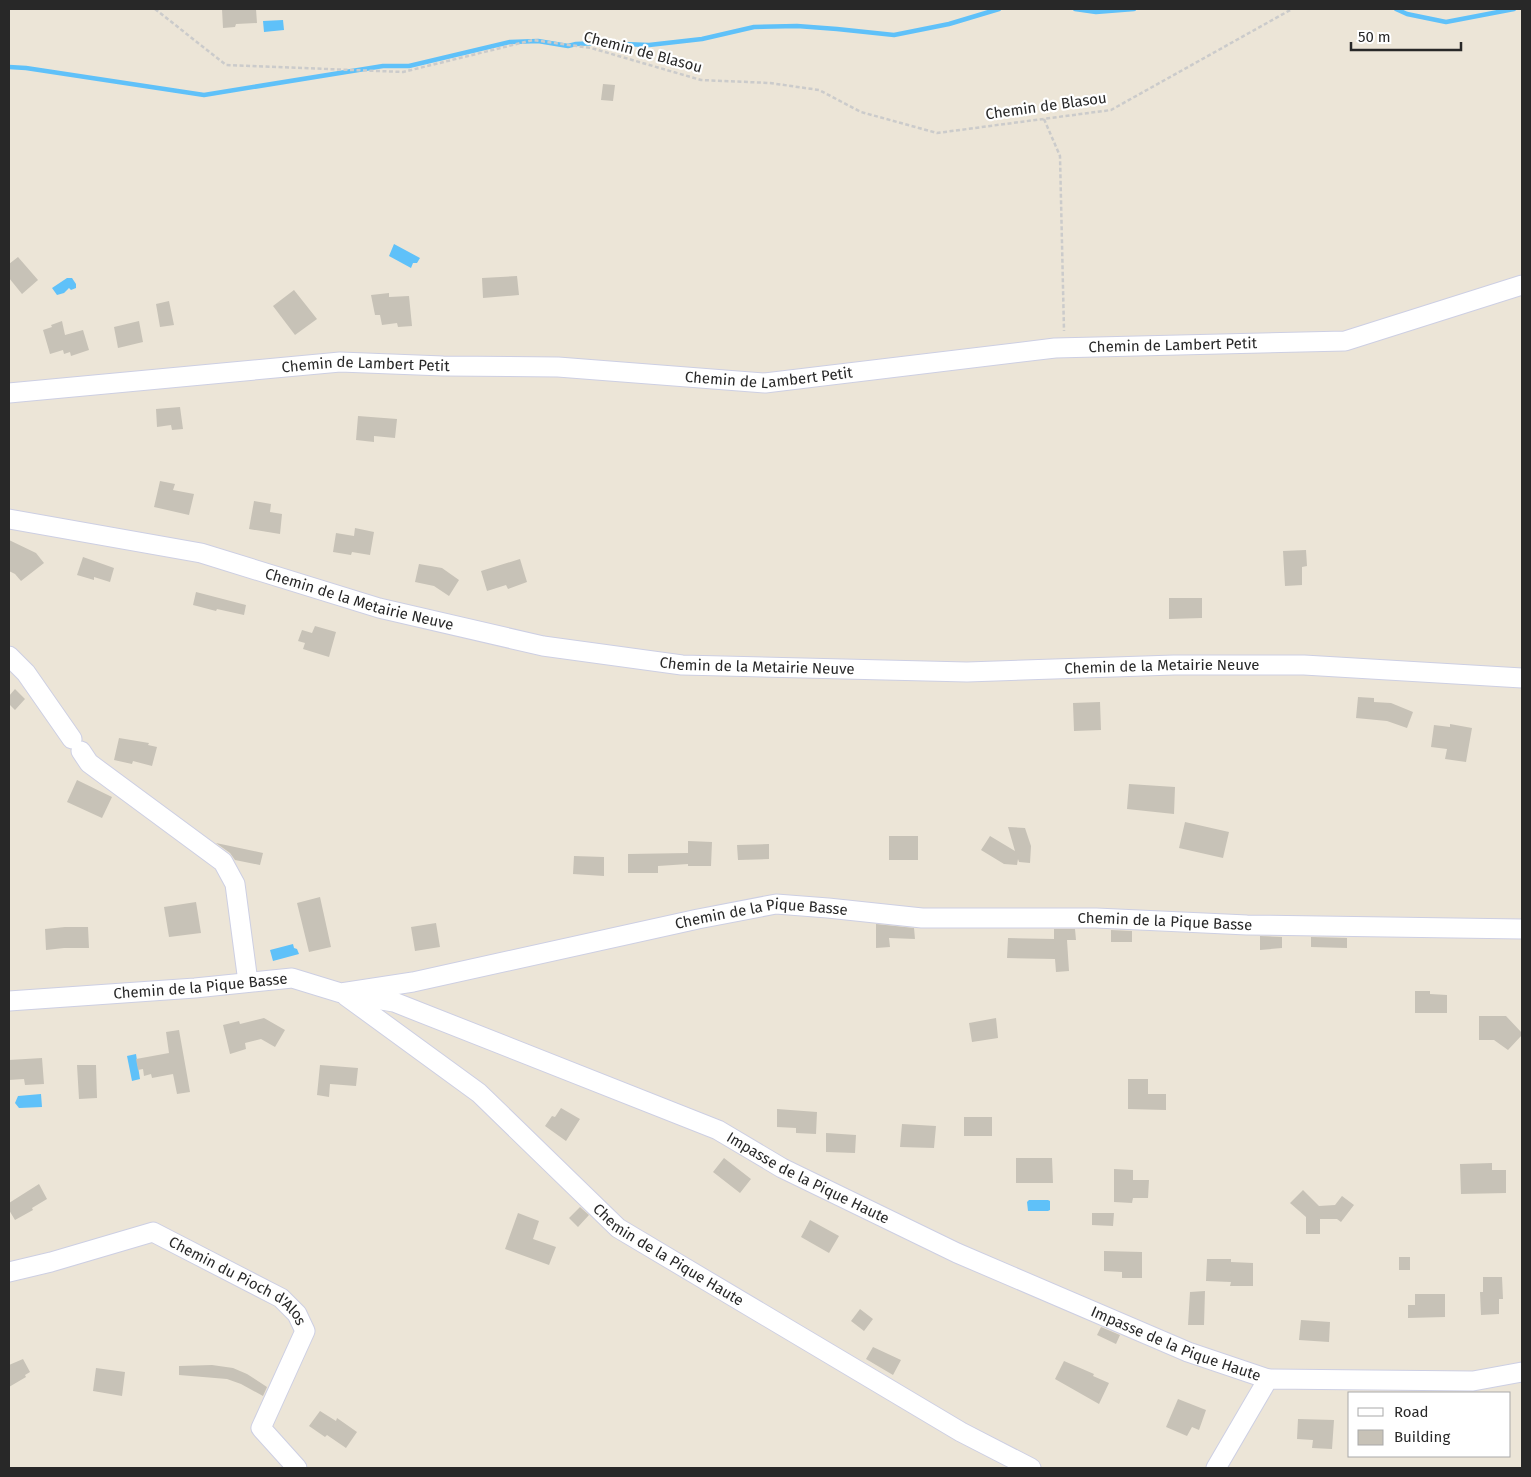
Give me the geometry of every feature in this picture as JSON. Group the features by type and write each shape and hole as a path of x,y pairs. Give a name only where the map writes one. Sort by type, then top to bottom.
{"street":[{"name":"Chemin de Lambert Petit","path":"9,393 340,362 443,366 558,367 765,383 1065,348 1346,341 1522,285"},
{"name":"Chemin de la Metairie Neuve","path":"9,519 201,553 378,608 543,646 682,665 968,672 1174,665 1304,665 1522,678"},
{"path":"9,656 26,673 89,763 223,862 235,884 248,982"},
{"name":"Chemin de la Pique Basse","path":"9,1002 195,988 292,978 341,993 413,982 698,919 776,904 922,918 1096,918 1266,926 1522,928"},
{"name":"Impasse de la Pique Haute","path":"341,993 394,1002 718,1130 782,1168 957,1253 1188,1352 1268,1379"},
{"name":"Chemin de la Pique Haute","path":"341,993 479,1093 618,1228 962,1432 1031,1468"},
{"name":"Chemin du Pioch d'Alos","path":"9,1272 51,1262 153,1232 281,1298 297,1314 304,1331 261,1428 297,1468"},
{"path":"1216,1468 1268,1379 1473,1381 1522,1372"}],"path":[{"name":"Chemin de Blasou","path":"155,9 226,64 403,72 532,40 591,48 701,80 770,83 819,90 861,112 937,133 1111,110 1292,9"},
{"path":"1044,119 1060,156 1065,348"}],"water":[{"path":"283,20 284,30 264,32 263,21"},
{"path":"394,244 420,258 417,263 413,263 411,268 389,256"},
{"path":"67,278 72,278 76,288 71,290 69,288 64,293 57,295 52,288"},
{"path":"293,944 299,954 273,961 270,950"},
{"path":"136,1054 140,1079 132,1081 127,1056"},
{"path":"41,1094 42,1107 19,1108 15,1103 18,1096"},
{"path":"1029,1200 1048,1200 1050,1201 1050,1210 1028,1211 1027,1202"}],"building":[{"path":"222,9 256,9 257,23 236,24 235,27 223,28"},
{"path":"603,84 615,85 613,101 601,100"},
{"path":"18,257 38,280 22,294 9,278 9,264"},
{"path":"517,276 519,295 483,298 482,278"},
{"path":"294,290 317,319 295,335 273,306"},
{"path":"389,293 389,297 409,296 412,326 398,327 397,323 382,325 380,315 375,315 371,295"},
{"path":"169,301 174,325 160,327 156,304"},
{"path":"62,321 65,335 83,330 89,350 71,356 70,352 64,354 63,350 50,354 43,330"},
{"path":"139,321 143,342 118,348 114,327"},
{"path":"180,407 183,429 172,430 171,425 157,427 156,409"},
{"path":"358,416 397,419 395,438 374,436 374,442 356,440"},
{"path":"160,481 175,484 173,490 194,494 189,515 154,507"},
{"path":"254,501 271,504 270,512 282,514 280,534 249,529"},
{"path":"355,528 374,532 370,555 352,552 351,555 333,552 336,533 354,536"},
{"path":"9,540 36,553 44,563 21,581 15,574 9,571"},
{"path":"1306,550 1307,566 1302,567 1302,585 1285,586 1283,551"},
{"path":"83,557 114,568 110,582 94,577 94,580 77,575"},
{"path":"520,559 527,582 508,589 506,585 487,591 481,571"},
{"path":"419,564 442,568 459,580 449,596 434,586 415,582"},
{"path":"196,592 246,605 244,615 193,605"},
{"path":"1169,598 1202,598 1202,618 1169,619"},
{"path":"315,626 336,632 329,657 303,649 305,643 298,641 302,630 312,633"},
{"path":"15,689 25,699 15,710 9,704 9,696"},
{"path":"1358,697 1374,698 1374,702 1391,703 1413,712 1407,728 1387,721 1356,718"},
{"path":"1100,702 1101,730 1074,731 1073,703"},
{"path":"1450,724 1472,728 1466,762 1445,759 1447,749 1431,747 1434,725 1450,727"},
{"path":"119,738 149,743 148,745 157,747 152,766 133,761 132,764 114,760"},
{"path":"77,780 112,797 102,818 67,802"},
{"path":"1129,784 1175,787 1174,814 1127,809"},
{"path":"1185,822 1229,832 1223,858 1179,848"},
{"path":"1008,827 1025,828 1031,846 1030,863 1019,862 1018,859 1017,865 1004,864 981,850 990,836 1015,851"},
{"path":"889,836 918,836 918,860 889,860"},
{"path":"688,841 712,842 711,866 688,866 688,864 658,866 658,873 628,873 628,854 688,853"},
{"path":"216,843 263,853 260,865 235,860 230,853"},
{"path":"769,844 769,859 738,860 737,845"},
{"path":"574,856 604,857 604,876 573,874"},
{"path":"320,897 331,947 309,952 297,903"},
{"path":"196,902 201,933 169,937 164,907"},
{"path":"436,923 440,947 415,951 411,927"},
{"path":"876,924 914,928 915,939 889,938 890,947 876,948"},
{"path":"88,927 89,948 46,950 45,929"},
{"path":"1054,929 1075,929 1076,940 1067,940 1069,971 1056,972 1055,959 1007,958 1008,938 1054,939"},
{"path":"1111,930 1132,931 1132,942 1111,942"},
{"path":"1260,936 1282,937 1282,948 1260,950"},
{"path":"1311,937 1347,938 1347,948 1311,947"},
{"path":"1415,991 1430,991 1430,994 1447,995 1447,1013 1415,1013"},
{"path":"1479,1016 1506,1016 1522,1035 1508,1050 1494,1040 1479,1040"},
{"path":"264,1018 285,1030 275,1047 261,1039 245,1043 246,1049 230,1054 223,1025 239,1021 240,1024"},
{"path":"996,1018 998,1038 972,1042 969,1023"},
{"path":"179,1030 190,1092 177,1094 173,1074 152,1078 151,1074 144,1076 143,1069 138,1070 136,1059 169,1053 166,1032"},
{"path":"42,1058 44,1084 25,1085 24,1079 9,1080 9,1060"},
{"path":"77,1065 96,1065 97,1098 79,1099"},
{"path":"320,1065 358,1068 356,1086 330,1084 329,1097 317,1095"},
{"path":"1128,1079 1148,1079 1148,1094 1166,1094 1166,1110 1128,1109"},
{"path":"561,1108 580,1119 566,1141 545,1126"},
{"path":"777,1109 817,1112 816,1134 796,1133 796,1128 777,1127"},
{"path":"964,1117 992,1117 992,1136 964,1136"},
{"path":"902,1124 936,1126 934,1148 900,1147"},
{"path":"826,1133 856,1135 855,1153 826,1152"},
{"path":"724,1158 751,1179 740,1193 713,1172"},
{"path":"1016,1158 1052,1158 1053,1183 1016,1183"},
{"path":"1492,1163 1492,1170 1506,1170 1506,1193 1461,1194 1460,1164"},
{"path":"1114,1169 1133,1170 1133,1180 1149,1180 1148,1198 1133,1198 1132,1203 1114,1202"},
{"path":"39,1184 47,1199 32,1208 33,1210 15,1220 9,1210 9,1203"},
{"path":"1303,1190 1319,1206 1335,1205 1342,1196 1354,1205 1341,1222 1337,1219 1320,1219 1320,1234 1306,1234 1306,1217 1290,1203"},
{"path":"580,1207 589,1215 578,1227 569,1218"},
{"path":"518,1213 539,1221 533,1239 556,1247 549,1265 505,1249"},
{"path":"1092,1213 1114,1213 1113,1226 1092,1225"},
{"path":"810,1220 839,1236 829,1253 801,1237"},
{"path":"1104,1251 1142,1252 1142,1278 1122,1278 1122,1272 1104,1271"},
{"path":"1399,1257 1410,1257 1410,1270 1399,1270"},
{"path":"1207,1259 1231,1259 1231,1262 1253,1263 1253,1286 1230,1286 1231,1282 1206,1281"},
{"path":"1483,1277 1502,1277 1503,1299 1499,1299 1499,1314 1481,1315 1480,1292 1483,1292"},
{"path":"1205,1291 1204,1325 1188,1325 1190,1292"},
{"path":"1415,1294 1445,1294 1445,1317 1408,1318 1408,1305 1415,1305"},
{"path":"860,1309 873,1319 864,1331 851,1321"},
{"path":"1301,1320 1330,1322 1329,1342 1299,1340"},
{"path":"1101,1327 1120,1335 1116,1344 1097,1335"},
{"path":"873,1347 901,1360 893,1375 866,1359"},
{"path":"23,1359 30,1372 25,1375 26,1377 9,1387 9,1365"},
{"path":"1064,1361 1109,1383 1099,1404 1055,1379"},
{"path":"212,1365 233,1368 247,1374 267,1387 263,1396 227,1379 179,1375 179,1366"},
{"path":"96,1368 125,1372 122,1396 93,1391"},
{"path":"1178,1399 1206,1410 1199,1430 1192,1427 1187,1436 1166,1427"},
{"path":"320,1411 336,1421 337,1418 357,1432 346,1448 309,1426"},
{"path":"1298,1419 1334,1420 1332,1449 1312,1448 1313,1440 1297,1439"}],"waterway":[{"path":"9,67 204,95 383,66 409,66 510,42 538,41 568,46 598,43 649,45 702,39 754,27 797,26 894,35 949,24 999,9"},
{"path":"1075,9 1096,12 1134,9"},
{"path":"1396,9 1407,14 1446,22 1514,9"}]}
